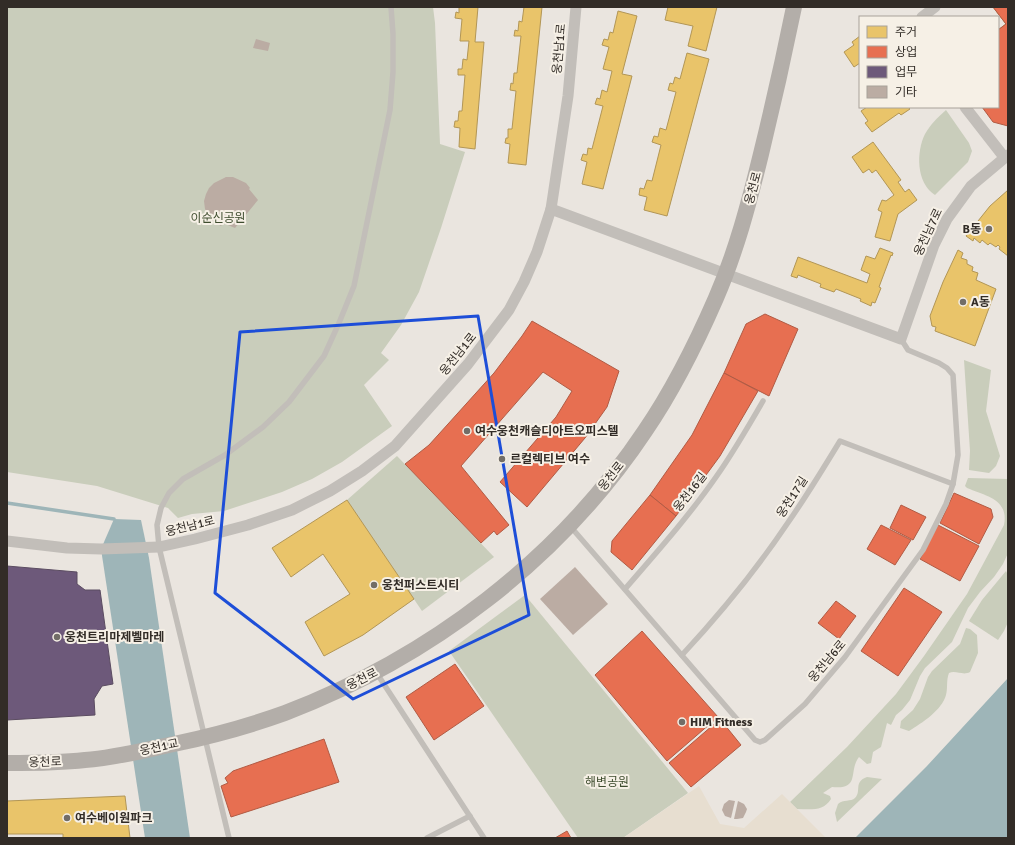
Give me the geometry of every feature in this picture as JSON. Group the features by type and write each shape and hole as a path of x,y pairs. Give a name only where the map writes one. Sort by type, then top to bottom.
{"street":[{"name":"웅천남1로","path":"7,541 67,548 101,550 155,548 196,539 241,527 292,510 330,492 362,471 395,446 468,364 509,310 524,282 537,252 551,209 568,96 576,7"},
{"name":"웅천로","path":"188,741 251,724 284,713 347,687 376,672 438,634 470,613 512,580 570,525 620,465 645,430 686,360 716,298 738,242 758,169 778,86 794,7"},
{"path":"923,16 935,7"},
{"path":"966,108 1006,156"},
{"name":"웅천남7로","path":"901,339 934,245 947,219 971,186 1006,156"},
{"path":"551,209 901,339"},
{"name":"웅천1교","path":"130,753 188,741"},
{"name":"웅천로","path":"7,763 87,760 130,753"}],"lane":[{"path":"229,838 155,548 157,525 161,508 169,493 183,479 225,455 263,427 289,402 324,356 339,323 354,286 390,110 393,57 391,7"},
{"name":"웅천남6로","path":"570,525 756,740 760,742 765,740 805,704 846,657 923,550 946,504 954,484 958,455 953,375 947,368 939,363 908,350 901,339"},
{"name":"웅천16길","path":"625,590 716,478 742,438 763,401"},
{"name":"웅천17길","path":"682,655 727,604 769,551 840,441 954,484"},
{"path":"376,672 484,838"},
{"path":"427,838 470,816"}],"highlighted area":[{"path":"478,316 529,615 353,699 215,593 240,332"}],"green space":[{"name":"이순신공원","path":"7,7 433,7 440,144 465,152 419,292 401,325 381,353 389,360 364,385 392,426 342,462 312,479 282,492 224,511 192,514 178,518 168,508 97,486 7,472"},
{"path":"946,110 969,143 972,151 968,162 935,195 924,183 921,175 919,158 920,149 927,131 934,121"},
{"path":"964,360 991,370 986,411 1000,456 996,466 989,473 969,470 970,451"},
{"path":"397,456 494,557 422,611 347,500"},
{"path":"968,478 1008,479 1008,553 1003,564 968,608 952,642 925,668 910,700 896,715 891,725 887,723 881,747 873,752 871,763 867,764 859,757 850,783 847,786 832,787 823,793 830,796 831,799 824,806 816,809 797,809 790,802 847,747 896,694 924,656 967,594 1004,525 1005,516 1000,504 988,496 967,488 965,486"},
{"path":"1006,571 1008,575 1008,622 998,640 969,621 982,600"},
{"name":"해변공원","path":"525,595 688,793 623,838 578,838 449,651"},
{"path":"966,628 970,629 977,635 978,653 970,672 949,673 944,701 936,711 909,731 900,728 901,721 913,710 920,699 928,677 932,671 960,644"},
{"path":"867,777 882,779 837,822 835,813 838,804 855,798 860,781"}],"shaded area":[{"path":"699,786 720,824 744,828 782,794 826,838 623,838"}],"water":[{"path":"114,519 141,520 149,558 190,838 145,838 101,549"},
{"path":"1008,678 1008,838 855,838 927,766"}],"building: 주거":[{"path":"459,7 478,7 475,42 484,42 475,149 459,147 460,128 454,127 455,121 458,121 459,111 462,111 465,75 458,75 458,69 462,69 463,59 467,60 469,41 460,41 462,19 455,18 456,12 459,13"},
{"path":"524,7 542,7 526,165 508,163 510,144 505,143 506,138 508,138 508,129 512,129 516,91 510,90 511,83 513,84 514,73 517,73 521,36 514,36 515,30 518,31 519,21 522,22"},
{"path":"668,7 717,7 706,51 688,46 693,26 665,20"},
{"path":"993,7 1008,7 1008,50 999,56 999,29 1006,24"},
{"path":"618,11 637,16 622,74 632,76 603,189 582,184 587,162 581,160 583,154 587,155 588,148 592,149 603,106 595,104 597,98 600,99 602,90 607,92 612,71 603,69 609,47 602,45 604,39 608,40 610,32 613,33"},
{"path":"859,37 859,64 854,67 844,52 854,45 852,42"},
{"path":"687,53 709,59 667,216 644,210 647,197 639,195 640,188 644,189 647,180 652,181 661,145 652,142 654,136 658,137 660,128 666,130 676,92 668,90 670,83 673,84 675,77 680,79"},
{"path":"866,108 910,109 901,115 899,113 872,132 865,123 868,121 861,111"},
{"path":"873,142 901,180 898,182 905,192 909,189 917,200 898,214 890,241 875,237 882,212 878,210 882,200 886,201 894,195 876,170 872,173 869,169 863,173 852,157"},
{"name":"B동","path":"1008,190 1008,256 999,249 1000,247 998,245 996,247 990,243 988,245 982,240 980,243 974,238 973,241 966,236 990,206"},
{"path":"880,248 893,253 879,287 881,288 875,303 872,302 871,306 860,301 861,299 836,289 834,292 820,287 821,284 798,275 797,278 791,276 798,257 867,283 870,274 861,270 866,256 875,259"},
{"name":"A동","path":"958,250 963,253 961,258 967,260 967,264 973,267 972,271 978,273 976,280 996,289 975,346 935,331 936,327 932,326 930,316 943,282"},
{"name":"웅천퍼스트시티","path":"347,500 414,599 363,635 324,656 305,622 350,594 323,554 291,577 272,548"},
{"name":"여수베이원파크","path":"125,796 130,838 63,838 63,834 7,834 7,801"}],"building: 상업":[{"path":"993,7 1008,7 1008,126 993,122 983,108 999,108 999,29 1006,24"},
{"path":"765,314 798,329 769,396 724,373 746,324"},
{"name":"여수웅천캐슬디아트오피스텔","path":"532,321 619,371 607,407 585,438 527,507 500,482 556,417 572,391 543,372 461,466 509,525 497,535 494,531 481,543 405,464 429,445 494,373"},
{"path":"724,373 758,391 720,456 676,516 650,495 692,435"},
{"path":"954,493 991,509 993,517 979,544 940,523"},
{"path":"650,495 676,516 632,570 611,552 612,541"},
{"path":"901,505 926,517 913,540 890,528"},
{"path":"881,525 911,540 895,565 867,549"},
{"path":"938,525 979,546 960,581 920,559"},
{"path":"904,588 942,612 898,676 861,651"},
{"path":"836,601 856,616 839,639 818,623"},
{"path":"642,631 718,717 667,761 595,675"},
{"path":"455,664 484,706 434,740 406,697"},
{"path":"720,719 741,745 691,787 669,763"},
{"path":"324,739 339,782 231,817 221,786 228,783 225,778 233,771"},
{"path":"567,831 571,838 555,838"}],"building: 업무":[{"name":"웅천트리마제벨마레","path":"7,566 77,572 77,584 85,590 100,590 113,684 102,686 94,699 95,715 7,720"}],"building: 기타":[{"path":"256,39 270,43 268,51 253,48"},
{"path":"226,177 233,177 246,183 258,200 235,228 223,223 221,226 214,222 205,209 204,201 209,188 214,183"},
{"path":"575,567 608,604 573,635 540,599"},
{"path":"729,800 735,801 731,818 725,816 722,810 724,804"},
{"path":"738,801 744,804 747,809 743,818 734,819"}],"waterway":[{"path":"7,503 114,519"}],"place":[{"name":"B동","path":"989,229"},
{"name":"A동","path":"963,302"},
{"name":"여수웅천캐슬디아트오피스텔","path":"467,431"},
{"name":"르컬렉티브 여수","path":"502,459"},
{"name":"웅천퍼스트시티","path":"374,585"},
{"name":"웅천트리마제벨마레","path":"57,637"},
{"name":"HIM Fitness","path":"682,722"},
{"name":"여수베이원파크","path":"67,818"}]}
